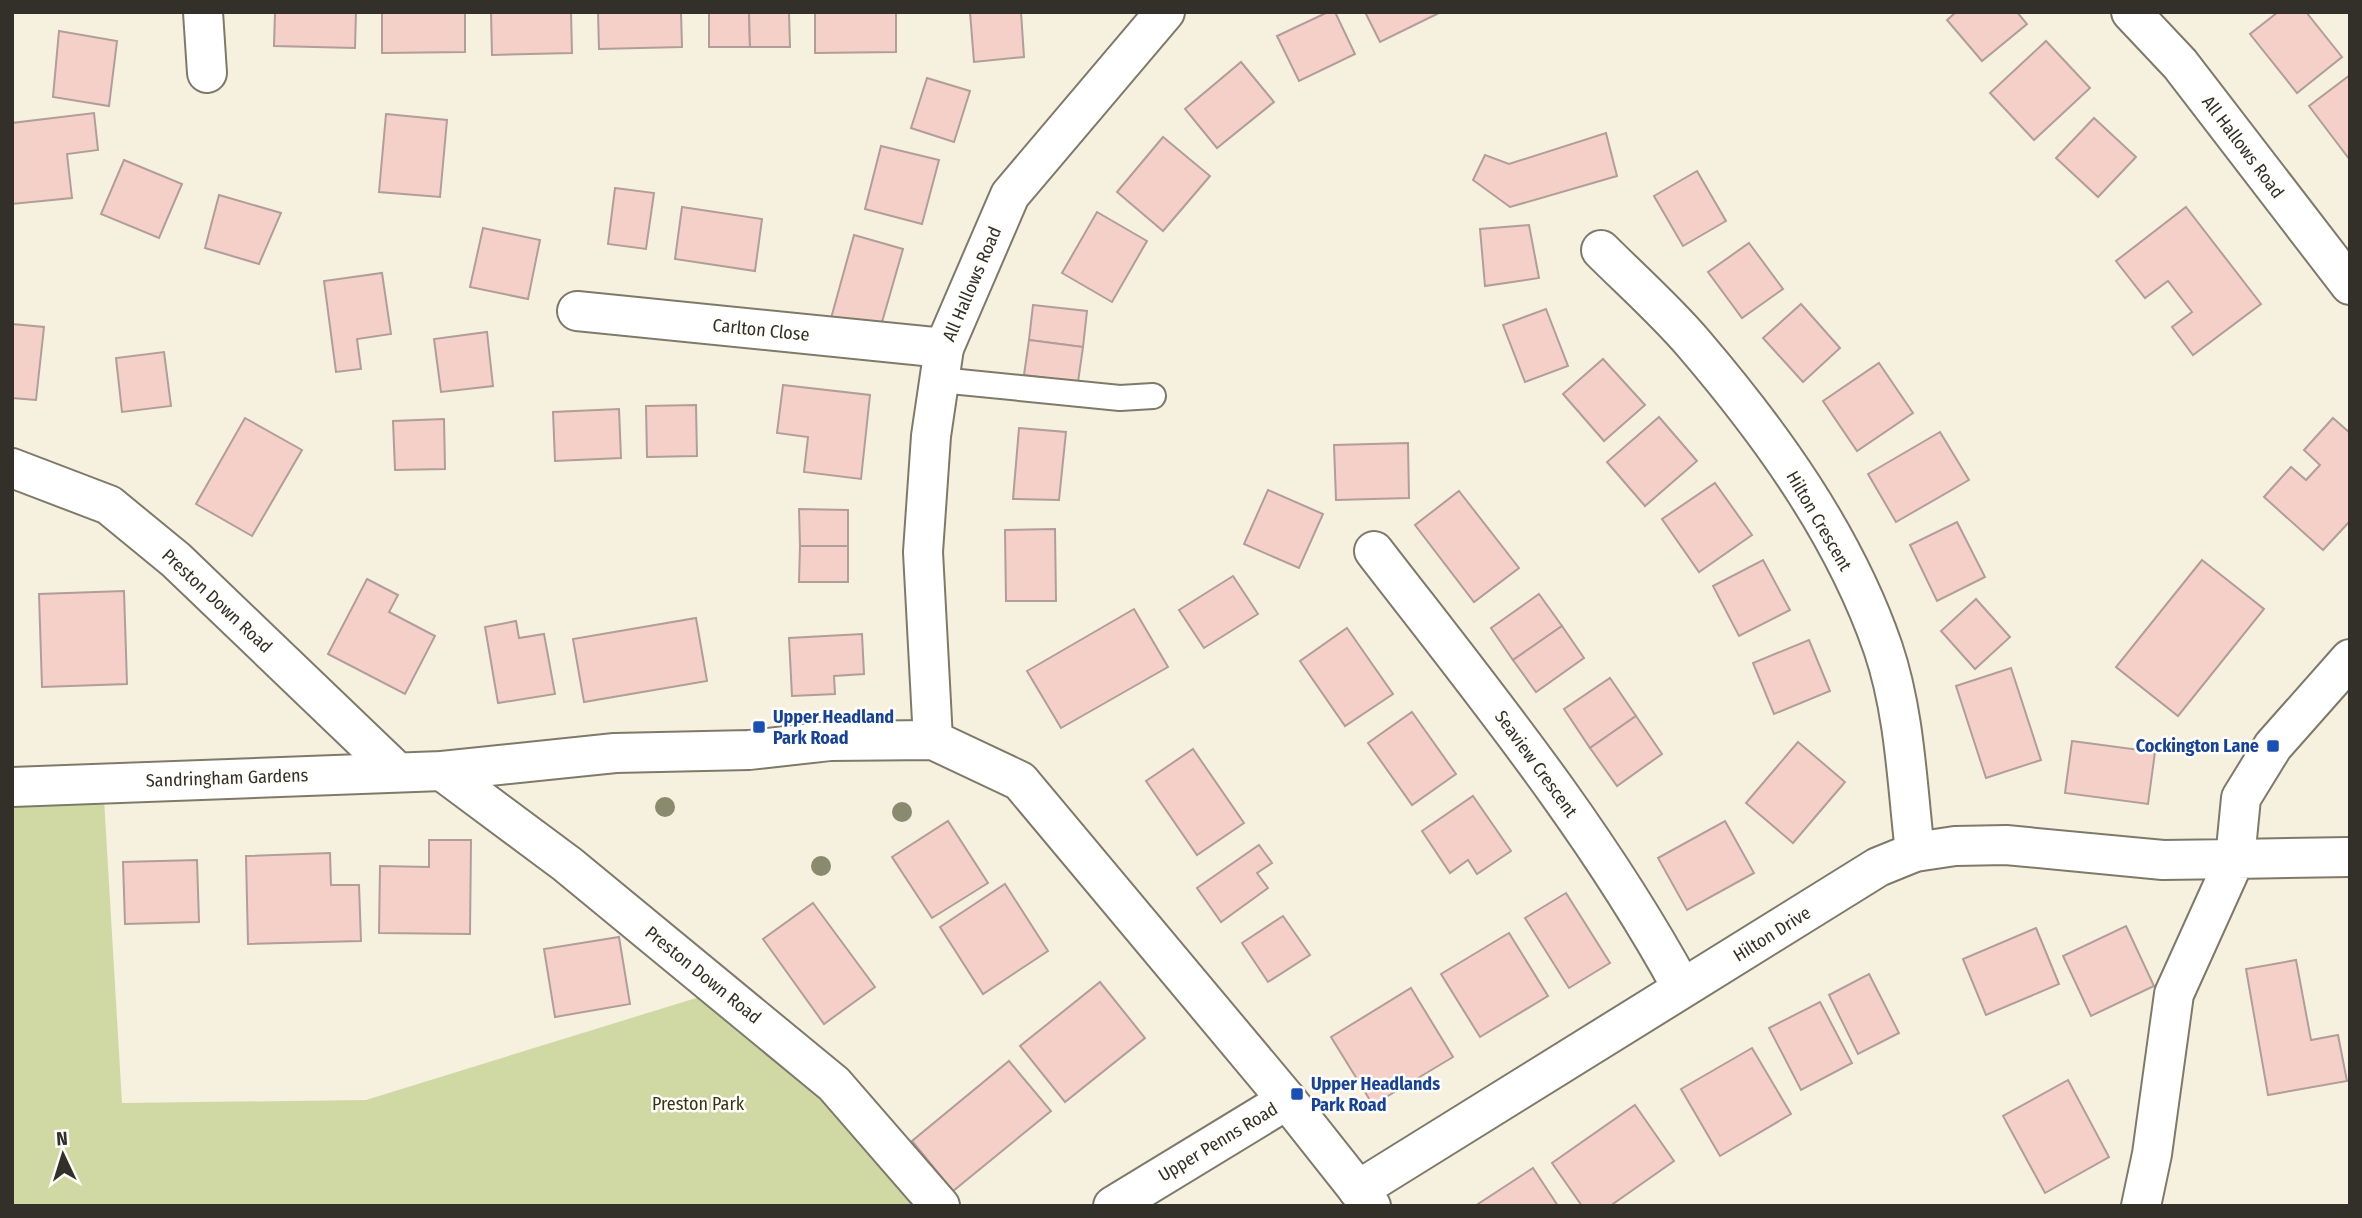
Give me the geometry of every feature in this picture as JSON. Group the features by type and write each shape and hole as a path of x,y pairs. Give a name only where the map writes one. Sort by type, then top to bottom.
{"street":[{"path":"203,12 207,73"},
{"name":"All Hallows Road","path":"933,740 923,552 932,436 942,364 1010,195 1165,12"},
{"name":"All Hallows Road","path":"2131,12 2180,64 2350,285"},
{"name":"Hilton Crescent","path":"1601,250 1693,343 1767,436 1818,511 1857,588 1883,649 1899,714 1915,852"},
{"name":"Carlton Close","path":"577,312 942,364"},
{"name":"Preston Down Road","path":"12,468 109,505 176,560 397,772"},
{"name":"Seaview Crescent","path":"1374,551 1550,779 1643,917 1682,988"},
{"path":"2141,1206 2152,1154 2174,994 2235,859 2241,798 2273,746 2350,659"},
{"path":"442,771 615,753 749,750 830,741 933,740 1020,781 1287,1100 1365,1198"},
{"name":"Preston Down Road","path":"442,771 577,872 834,1084 940,1206"},
{"name":"Sandringham Gardens","path":"12,787 442,771"},
{"name":"Hilton Drive","path":"1365,1198 1682,988 1878,867 1915,852 1955,846 2006,845 2163,860 2350,857"},
{"name":"Upper Penns Road","path":"1113,1206 1287,1100"}],"lane":[{"path":"942,364 1120,398 1153,396"}],"green space":[{"name":"Preston Park","path":"103,782 122,1103 366,1100 722,990 940,1206 12,1206 12,787"}],"building":[{"path":"275,12 356,12 355,48 274,46"},
{"path":"382,12 465,12 465,52 382,53"},
{"path":"491,12 571,12 572,53 492,55"},
{"path":"598,12 681,12 682,47 599,49"},
{"path":"709,12 749,12 750,47 709,47"},
{"path":"749,12 789,12 790,47 750,47"},
{"path":"815,12 896,12 896,52 815,53"},
{"path":"970,12 1021,12 1024,57 974,62"},
{"path":"1328,12 1335,12 1355,54 1299,81 1277,36"},
{"path":"1365,12 1441,12 1380,42"},
{"path":"1956,12 2017,12 2027,24 1982,61 1947,20"},
{"path":"2278,12 2306,12 2342,57 2297,93 2250,34"},
{"path":"59,31 117,41 109,106 53,97"},
{"path":"2046,41 2090,88 2034,140 1990,93"},
{"path":"1241,62 1274,102 1217,148 1185,109"},
{"path":"2350,75 2350,160 2309,106"},
{"path":"927,78 970,91 954,142 911,128"},
{"path":"94,113 98,150 67,154 72,198 12,204 12,123"},
{"path":"386,114 447,120 440,197 379,192"},
{"path":"2094,118 2136,157 2098,197 2056,158"},
{"path":"1606,133 1617,176 1510,207 1473,180 1485,155 1509,164"},
{"path":"1163,137 1210,176 1163,231 1117,192"},
{"path":"881,146 939,160 922,224 865,209"},
{"path":"124,160 182,184 159,238 101,214"},
{"path":"1697,171 1726,221 1683,246 1654,196"},
{"path":"615,188 654,193 646,249 608,244"},
{"path":"219,195 281,213 259,264 205,248"},
{"path":"682,207 762,219 755,271 675,259"},
{"path":"2186,207 2261,304 2193,355 2172,327 2192,312 2168,281 2145,298 2116,261"},
{"path":"1097,212 1147,241 1112,302 1062,273"},
{"path":"1529,225 1539,278 1485,286 1480,229"},
{"path":"483,228 540,240 528,299 470,287"},
{"path":"854,235 903,249 878,336 830,322"},
{"path":"1749,243 1783,289 1742,318 1708,272"},
{"path":"382,273 391,334 357,339 361,369 336,372 324,281"},
{"path":"1801,304 1840,348 1803,382 1763,338"},
{"path":"1033,305 1087,311 1083,347 1029,340"},
{"path":"1546,309 1568,366 1525,382 1503,325"},
{"path":"12,324 44,327 36,400 12,398"},
{"path":"487,332 493,386 441,392 434,339"},
{"path":"1029,340 1083,347 1078,382 1024,375"},
{"path":"164,352 171,406 122,412 116,358"},
{"path":"1603,359 1645,405 1604,441 1563,394"},
{"path":"1879,363 1913,413 1857,451 1823,401"},
{"path":"783,385 870,395 861,479 804,472 808,437 777,433"},
{"path":"696,405 697,456 647,457 646,406"},
{"path":"619,409 621,458 555,461 553,412"},
{"path":"1659,417 1697,461 1645,506 1607,462"},
{"path":"245,418 302,450 252,536 196,504"},
{"path":"2333,418 2350,433 2350,521 2323,550 2264,497 2291,467 2306,480 2320,465 2304,450"},
{"path":"444,419 445,469 395,470 393,421"},
{"path":"1019,428 1066,432 1059,500 1013,499"},
{"path":"1940,432 1969,480 1896,522 1868,474"},
{"path":"1408,443 1409,498 1336,500 1334,445"},
{"path":"1715,483 1752,535 1699,572 1662,519"},
{"path":"1268,490 1323,514 1299,568 1244,544"},
{"path":"1459,491 1519,568 1474,602 1415,525"},
{"path":"799,509 848,510 848,546 800,546"},
{"path":"1957,522 1985,577 1937,601 1910,545"},
{"path":"1055,529 1056,601 1006,601 1005,530"},
{"path":"800,546 848,546 848,582 799,582"},
{"path":"1763,560 1790,610 1739,636 1713,586"},
{"path":"2202,560 2264,609 2178,716 2116,667"},
{"path":"1233,576 1258,614 1204,648 1179,610"},
{"path":"367,579 398,595 389,612 435,636 405,694 328,654"},
{"path":"124,591 127,684 42,687 39,594"},
{"path":"1539,594 1562,626 1513,660 1491,628"},
{"path":"1976,599 2010,637 1975,669 1941,631"},
{"path":"1134,609 1168,667 1061,728 1027,671"},
{"path":"696,618 707,681 584,702 573,639"},
{"path":"516,621 519,638 544,634 555,694 498,703 485,627"},
{"path":"1562,626 1584,658 1536,692 1513,660"},
{"path":"1347,628 1393,694 1345,726 1300,661"},
{"path":"862,634 864,674 834,676 835,694 792,696 789,638"},
{"path":"1809,640 1830,691 1774,714 1753,663"},
{"path":"2011,668 2041,760 1986,778 1956,686"},
{"path":"1610,678 1636,716 1590,748 1564,709"},
{"path":"1412,712 1456,774 1412,805 1368,743"},
{"path":"1636,716 1662,754 1617,786 1590,748"},
{"path":"2072,741 2155,752 2148,804 2065,793"},
{"path":"1798,742 1845,782 1793,843 1746,803"},
{"path":"1193,749 1244,823 1197,855 1146,781"},
{"path":"1473,796 1511,851 1477,874 1468,860 1450,873 1422,831"},
{"path":"948,821 988,883 932,918 892,857"},
{"path":"1725,821 1754,873 1687,910 1658,858"},
{"path":"429,840 471,840 470,934 379,933 380,866 429,867"},
{"path":"1259,845 1272,863 1257,873 1268,888 1221,922 1197,888"},
{"path":"330,853 331,885 359,885 361,941 248,944 246,856"},
{"path":"197,860 199,922 125,924 123,862"},
{"path":"1005,884 1048,951 983,994 940,927"},
{"path":"1566,893 1610,963 1569,988 1525,918"},
{"path":"813,903 875,987 824,1024 763,939"},
{"path":"1283,916 1310,955 1268,982 1242,943"},
{"path":"2126,926 2154,986 2091,1016 2063,956"},
{"path":"2036,928 2059,984 1986,1015 1963,959"},
{"path":"1509,933 1548,996 1480,1037 1441,974"},
{"path":"619,937 630,1004 555,1017 544,949"},
{"path":"2296,960 2311,1040 2338,1035 2347,1081 2268,1095 2246,969"},
{"path":"1869,974 1899,1033 1858,1054 1829,995"},
{"path":"1100,982 1145,1038 1065,1102 1020,1046"},
{"path":"1411,988 1453,1057 1373,1105 1331,1037"},
{"path":"1820,1002 1852,1063 1801,1090 1769,1028"},
{"path":"1752,1048 1791,1114 1720,1156 1681,1089"},
{"path":"1009,1061 1051,1111 953,1191 912,1141"},
{"path":"2068,1080 2109,1157 2045,1193 2003,1116"},
{"path":"1635,1105 1674,1161 1610,1206 1582,1206 1552,1163"},
{"path":"1533,1168 1558,1206 1475,1206"}],"place":[{"name":"Upper Headland Park Road","path":"759,727"},
{"name":"Cockington Lane","path":"2273,746"},
{"name":"Upper Headlands Park Road","path":"1297,1094"}]}
